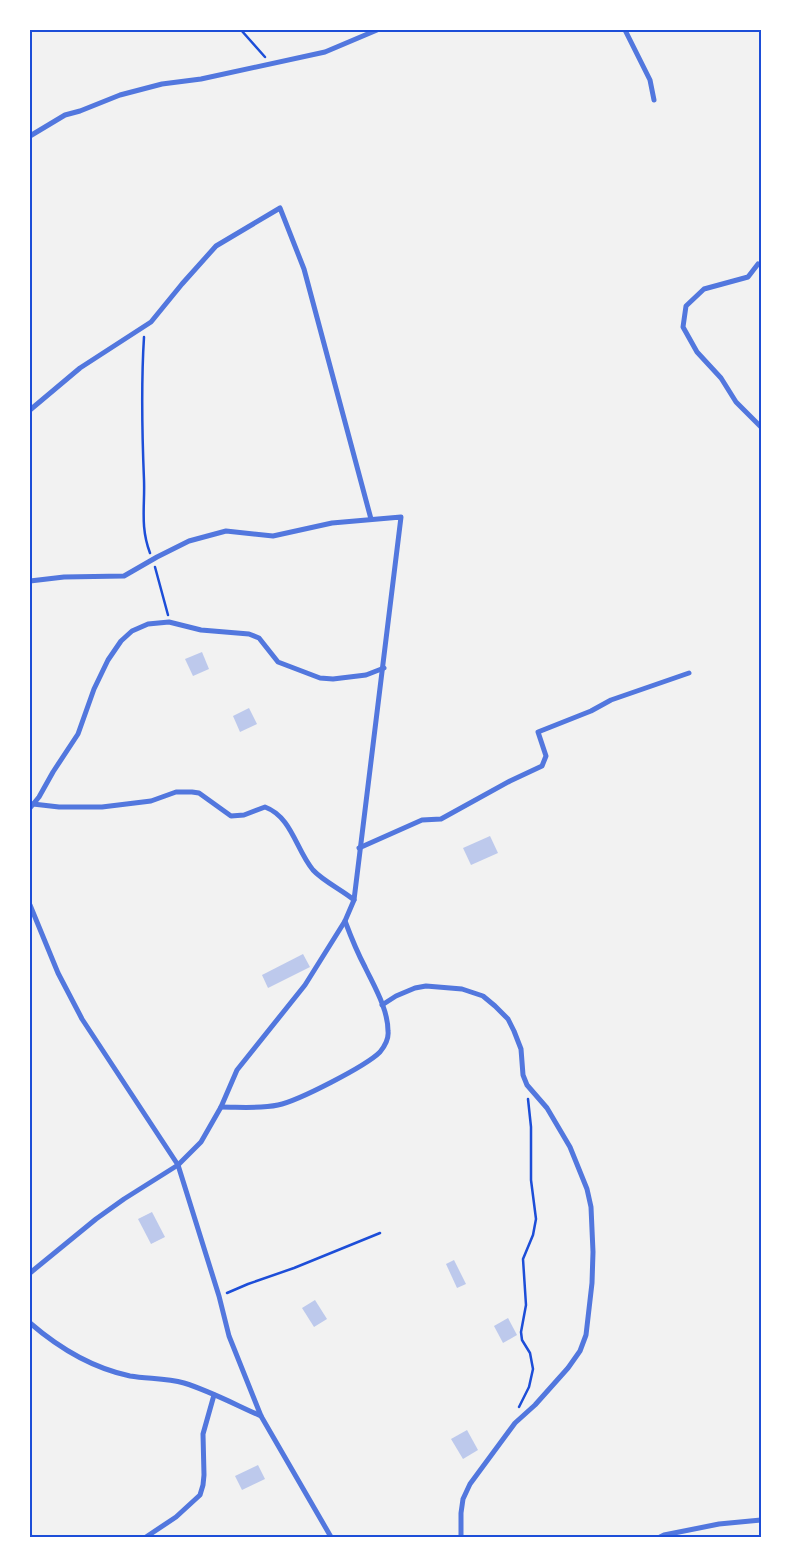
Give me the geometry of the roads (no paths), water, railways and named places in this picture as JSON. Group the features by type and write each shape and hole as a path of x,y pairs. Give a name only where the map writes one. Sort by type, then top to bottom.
{"street":[{"path":"30,136 65,114 80,111 120,95 162,84 201,79 325,52 377,30"},
{"path":"625,30 650,80 654,100"},
{"path":"30,410 80,368 145,327 156,317 216,246 280,208 304,269 371,519"},
{"path":"758,264 748,277 704,289 686,306 684,327 697,352 721,378 736,402 761,426"},
{"path":"30,581 64,577 124,576 190,541 226,531 273,536 316,526 401,517 384,668 359,848 354,900 345,921 305,985 237,1070 221,1107 201,1142 178,1165 96,1219 30,1273"},
{"path":"32,806 78,734 94,689 108,660 121,641 132,631 148,624 169,622 201,630 249,634 259,638 278,662 320,678 333,679 366,675 384,668"},
{"path":"359,848 422,820 441,819 510,780 542,766 546,756 538,732 592,711 611,700 689,673"},
{"path":"32,806 102,807 151,801 176,792 192,792 199,793 231,816 244,815 264,807 274,810 284,821 312,869 354,900"},
{"path":"30,905 58,973 82,1019 178,1165 219,1296 229,1336 261,1416 331,1537"},
{"path":"221,1107 263,1107 280,1104 320,1088 378,1054 387,1042 388,1031 382,1005 345,921"},
{"path":"382,1005 396,996 415,988 426,986 462,989 483,996 495,1006 508,1020 514,1031 520,1049 523,1075 527,1085 558,1124 570,1147 587,1189 591,1207 592,1275 589,1315 586,1335 580,1351 535,1406 515,1423 470,1484 463,1498 461,1537"},
{"path":"30,1323 60,1347 78,1358 130,1375 182,1382 261,1416"},
{"path":"146,1537 176,1517 200,1496 204,1475 203,1434 214,1395"},
{"path":"660,1537 720,1524 761,1520"}]}
